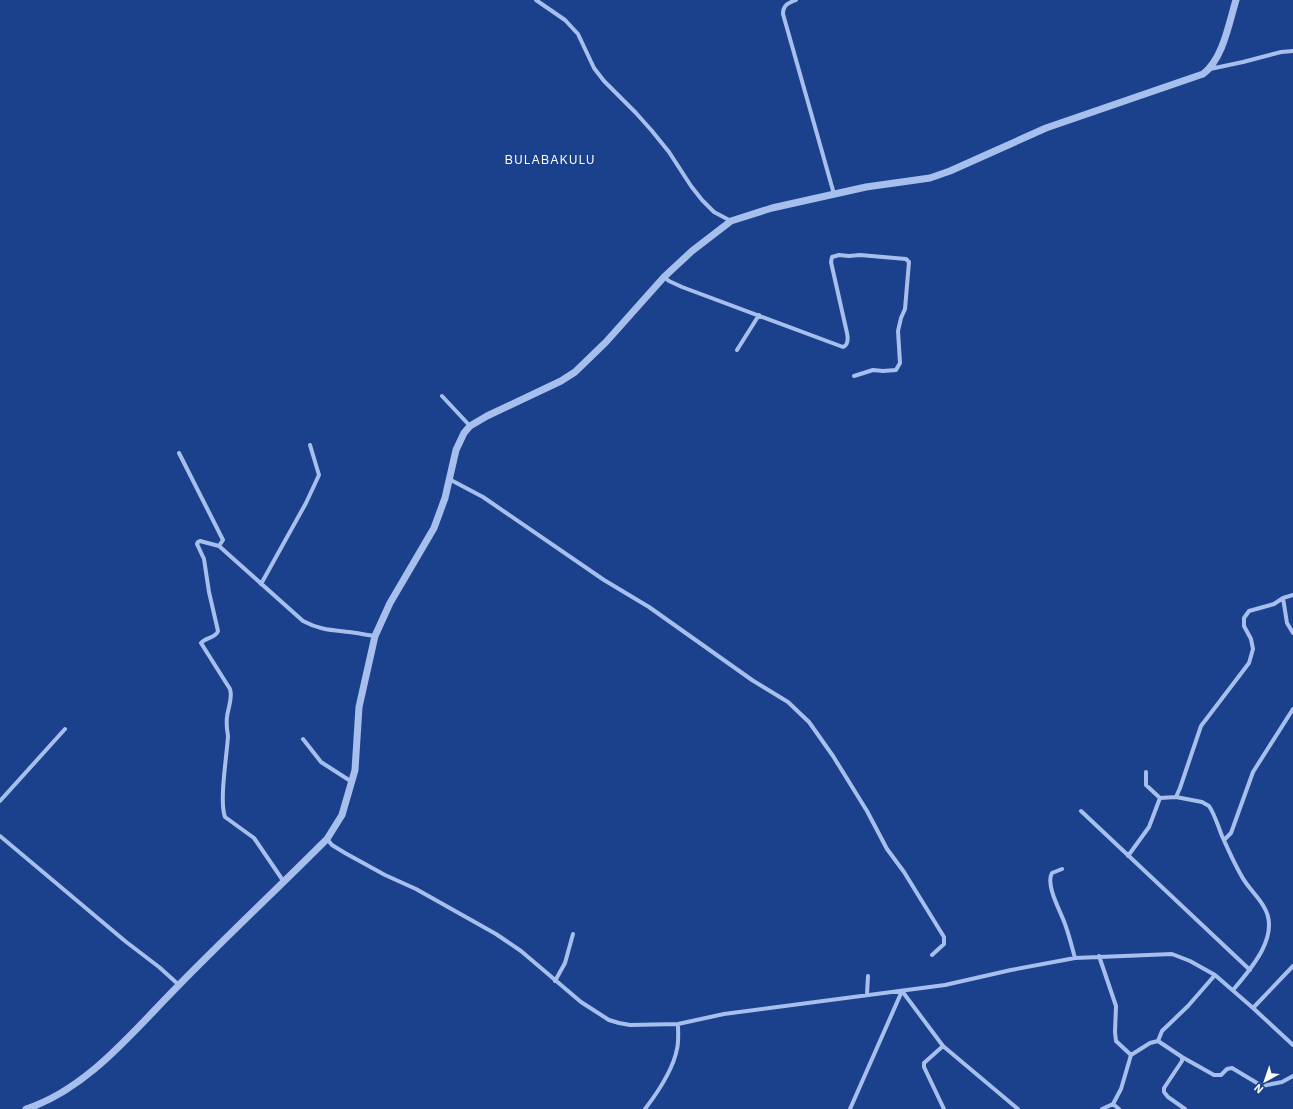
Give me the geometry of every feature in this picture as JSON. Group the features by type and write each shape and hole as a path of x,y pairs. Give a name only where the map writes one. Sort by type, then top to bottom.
{"street":[{"path":"536,0 565,20 578,34 594,68 604,81 636,112 652,131 702,200 714,212 731,221"},
{"path":"796,0 784,6 783,14 834,194"},
{"path":"26,1109 56,1096 94,1069 112,1053 178,985 327,839 342,815 355,770 358,707 375,636 390,603 434,528 443,504 456,450 464,433 470,426 487,416 561,381 575,372 606,342 664,277 692,251 731,221 772,208 866,187 930,178 961,166 1046,128 1204,74 1210,69 1220,52 1236,0"},
{"path":"1210,69 1280,52 1293,51"},
{"path":"664,277 682,287 842,347 845,346 848,341 848,333 831,262 832,257 839,255 860,255 906,260 909,262 909,272 905,309 898,331 900,363 896,370 873,370 854,376"},
{"path":"737,350 758,315"},
{"path":"442,396 470,426"},
{"path":"262,584 306,503 319,475 310,445"},
{"path":"179,453 223,540 219,546"},
{"path":"449,479 483,497 604,580 649,607 752,680 788,702 809,722 833,756 867,811 887,849 904,872 944,936 944,944 932,955"},
{"path":"284,882 254,838 225,816 223,812 228,736 227,717 232,695 230,689 202,642 216,635 218,631 209,592 204,559 198,542 200,541 219,546 290,611 313,627 375,636"},
{"path":"1176,797 1201,726 1249,662 1253,649 1251,639 1244,626 1244,618 1249,611 1274,604 1293,595"},
{"path":"1284,598 1287,623 1293,632"},
{"path":"1224,840 1230,833 1253,772 1293,709"},
{"path":"0,801 65,729"},
{"path":"303,739 321,762 352,782"},
{"path":"1146,772 1146,785 1160,798 1176,797 1202,802 1209,806 1241,876 1264,906 1268,915 1270,926 1262,950 1250,970 1233,990"},
{"path":"1128,856 1149,827 1160,798"},
{"path":"1081,811 1250,970"},
{"path":"0,836 125,942 159,967 178,985"},
{"path":"327,839 332,845 345,853 385,875 416,889 496,934 521,952 581,1002 609,1020 630,1025 678,1024 724,1014 867,994 945,985 1011,970 1075,958 1172,954 1190,961 1215,975 1293,1045"},
{"path":"1062,869 1052,873 1050,875 1050,879 1054,897 1066,925 1075,958"},
{"path":"555,981 565,963 573,934"},
{"path":"1099,956 1116,1006 1114,1032 1116,1041 1131,1055"},
{"path":"1253,1008 1293,966"},
{"path":"1102,1109 1113,1104 1121,1089 1131,1055 1158,1041 1162,1031 1188,1006 1215,975"},
{"path":"867,994 868,976"},
{"path":"902,991 943,1046 1018,1109"},
{"path":"850,1109 902,991"},
{"path":"645,1109 656,1096 674,1058 678,1043 678,1024"},
{"path":"1158,1041 1182,1057 1214,1075 1221,1075 1227,1069 1232,1068 1262,1086 1282,1082 1293,1076"},
{"path":"943,1046 924,1063 924,1067 944,1109"},
{"path":"1182,1057 1182,1061 1164,1088 1164,1092 1168,1097 1185,1109"},
{"path":"1113,1104 1119,1109"}],"district":[{"name":"BULABAKULU","path":"550,159"}]}
